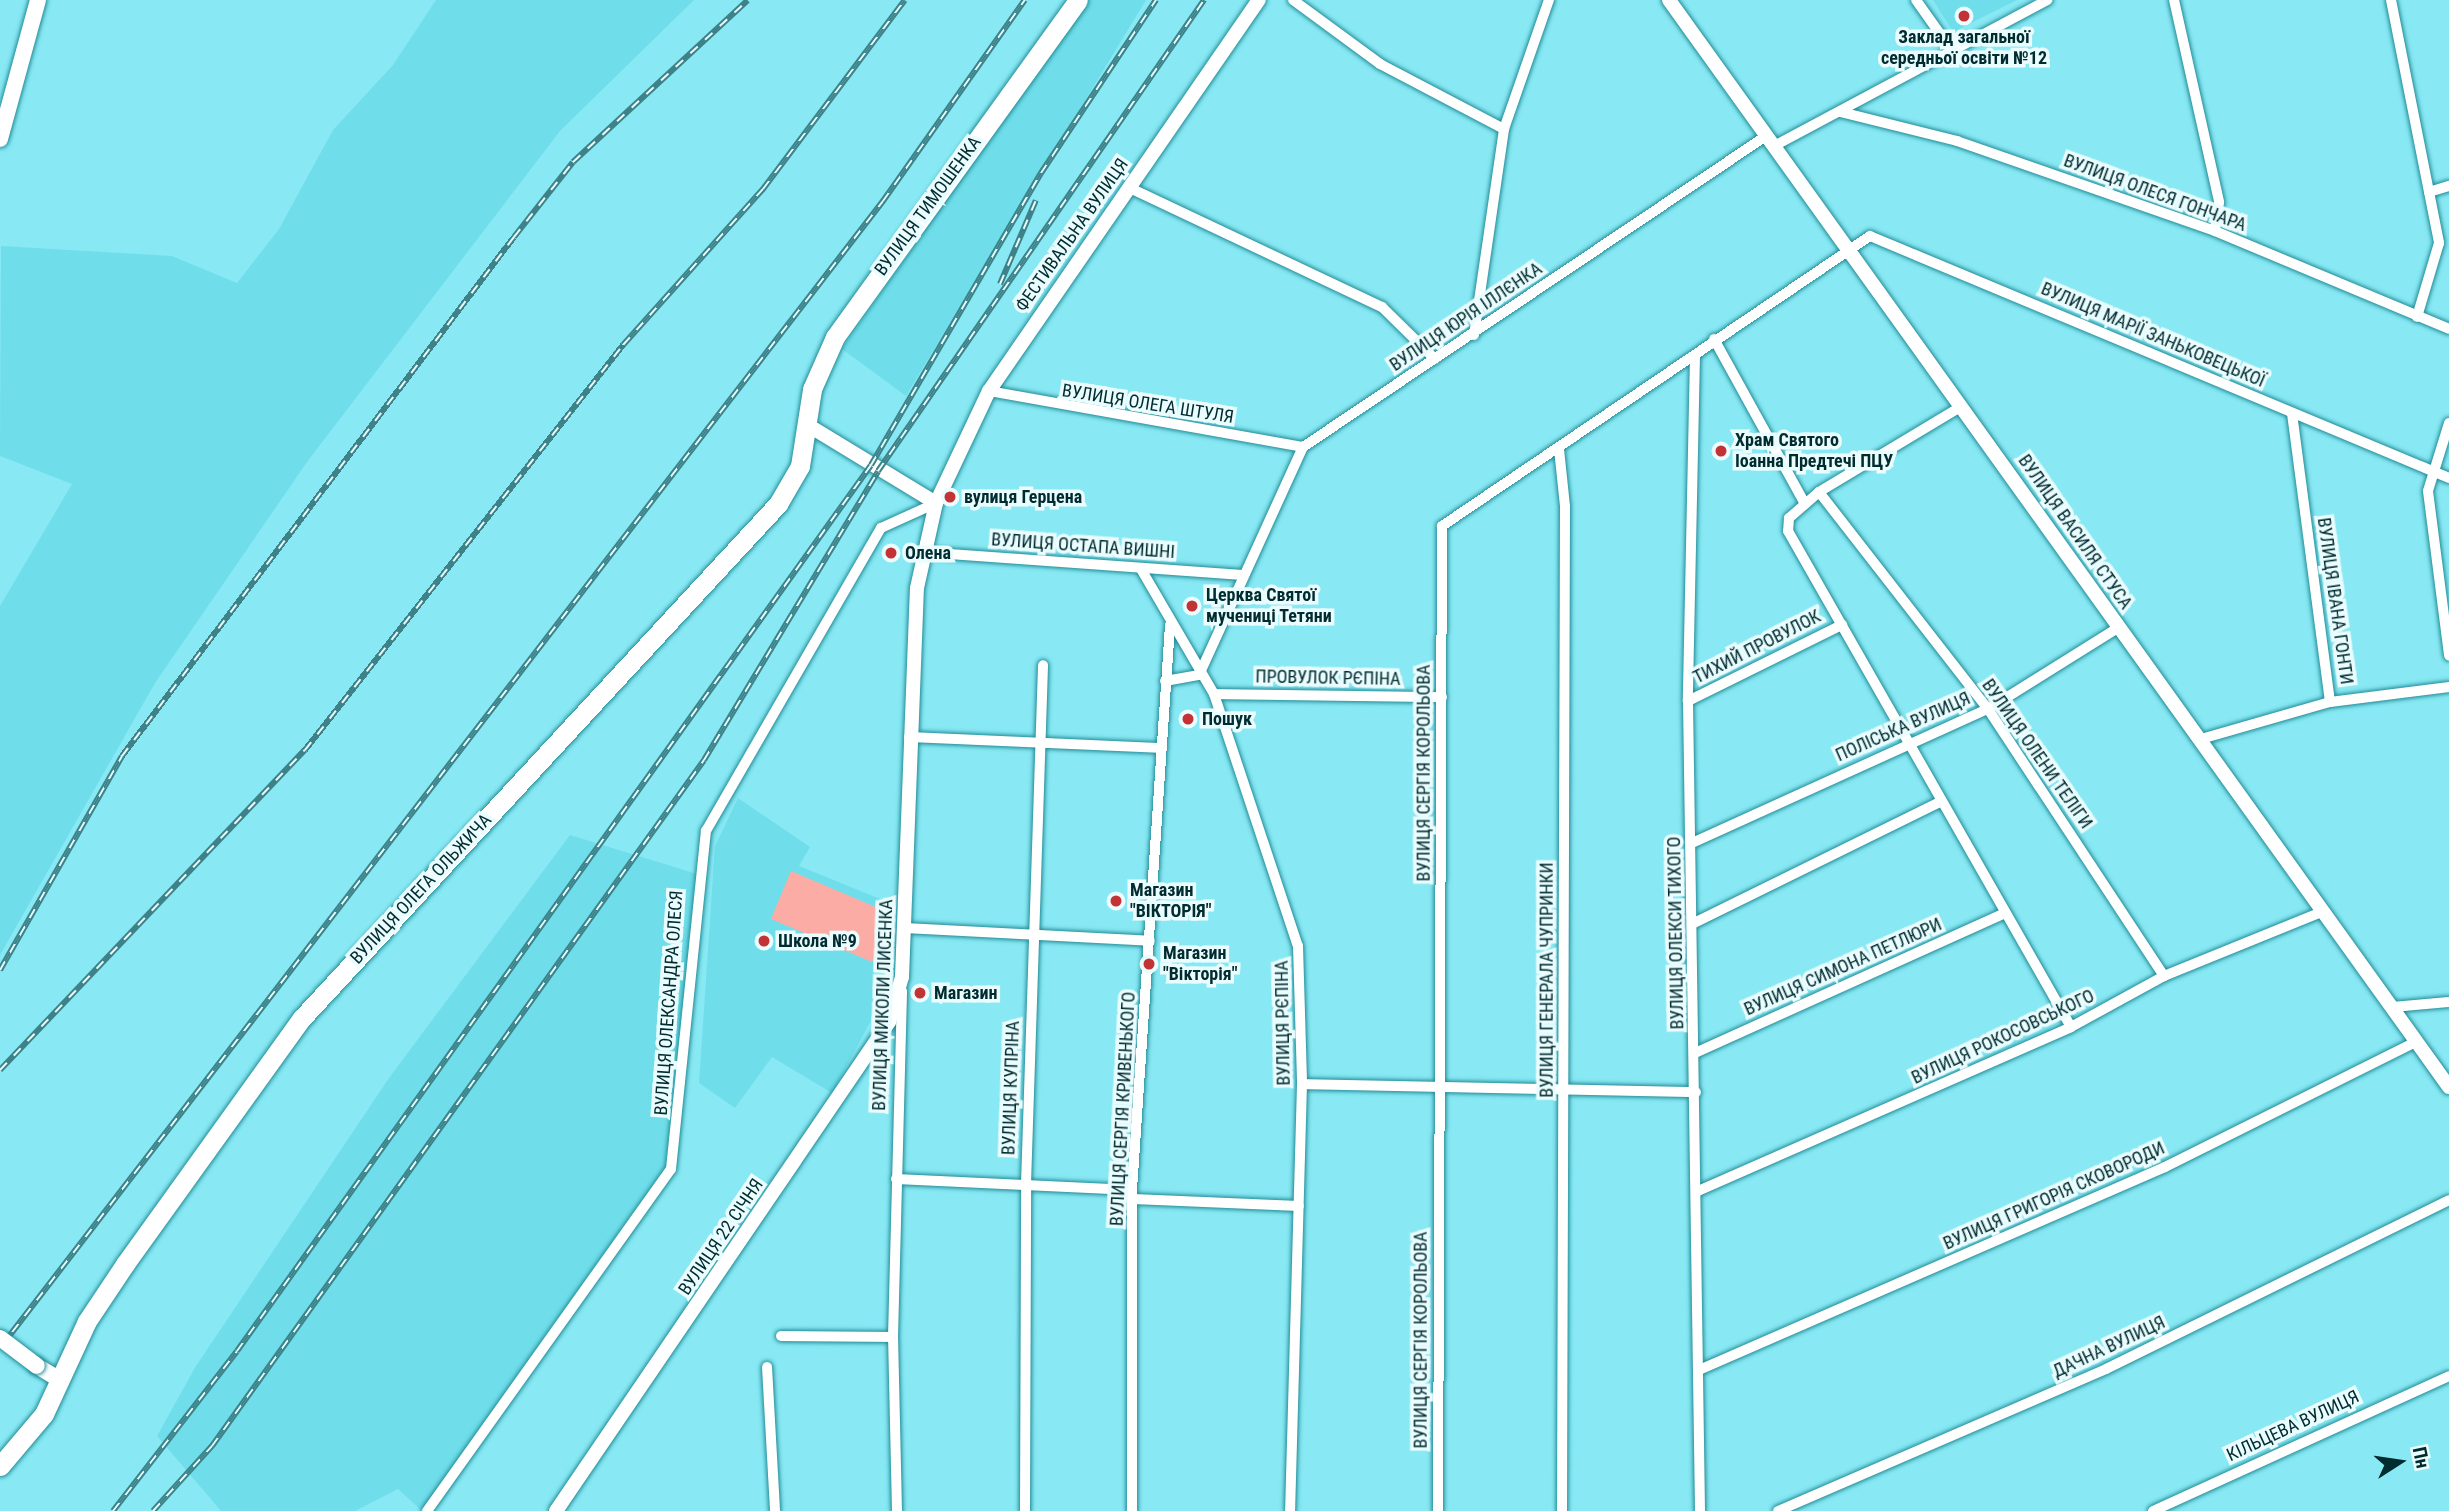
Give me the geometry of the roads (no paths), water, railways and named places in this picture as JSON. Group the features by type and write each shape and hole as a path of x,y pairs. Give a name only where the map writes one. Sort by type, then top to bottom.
{"highway":[{"name":"ВУЛИЦЯ ТИМОШЕНКА","path":"806,424 820,367 852,309 1078,0"},
{"name":"ВУЛИЦЯ ОЛЕГА ОЛЬЖИЧА","path":"0,1466 44,1414 57,1378 125,1264 302,1018 778,505 800,466 806,424"}],"main road":[{"path":"1,133 38,0"},
{"path":"0,1338 57,1378"}],"street":[{"name":"ФЕСТИВАЛЬНА ВУЛИЦЯ","path":"936,503 989,391 1259,0"},
{"path":"1293,0 1380,64 1504,129"},
{"path":"1474,335 1504,129 1549,0"},
{"name":"ВУЛИЦЯ ВАСИЛЯ СТУСА","path":"1668,0 2449,1087"},
{"path":"1916,0 1951,48"},
{"name":"ВУЛИЦЯ ЮРІЯ ІЛЛЄНКА","path":"1303,447 1770,141 1841,112 1951,48 2047,0"},
{"path":"2174,0 2219,202 2215,232"},
{"path":"2391,0 2439,243 2417,317"},
{"name":"ВУЛИЦЯ ОЛЕСЯ ГОНЧАРА","path":"1841,112 1957,141 2215,232 2449,330"},
{"path":"2429,192 2449,186"},
{"path":"1130,188 1382,307 1435,359"},
{"name":"ВУЛИЦЯ МАРІЇ ЗАНЬКОВЕЦЬКОЇ","path":"1848,251 1870,236 2449,478"},
{"name":"ВУЛИЦЯ СЕРГІЯ КОРОЛЬОВА","path":"1438,1511 1442,526 1559,449 1714,339 1848,251"},
{"path":"1714,339 1805,504"},
{"name":"ВУЛИЦЯ ОЛЕКСИ ТИХОГО","path":"1695,355 1688,701 1698,1191 1700,1511"},
{"name":"ВУЛИЦЯ ОЛЕГА ШТУЛЯ","path":"989,391 1303,447"},
{"path":"1962,406 1819,492 1788,518 1788,531 1938,803 2071,1027"},
{"name":"ВУЛИЦЯ ІВАНА ГОНТИ","path":"2200,739 2330,702 2292,414"},
{"path":"2449,422 2431,469 2430,514 2446,612 2449,656"},
{"path":"806,424 936,503"},
{"path":"1165,681 1199,676 1241,575 1303,447"},
{"name":"ВУЛИЦЯ ГЕНЕРАЛА ЧУПРИНКИ","path":"1559,449 1565,506 1562,1511"},
{"name":"ВУЛИЦЯ ОЛЕНИ ТЕЛІГИ","path":"1819,492 1988,709 2164,976"},
{"name":"ВУЛИЦЯ МИКОЛИ ЛИСЕНКА","path":"897,1511 892,1337 909,737 923,552 936,503"},
{"name":"ВУЛИЦЯ ОЛЕКСАНДРА ОЛЕСЯ","path":"427,1511 671,1169 706,831 881,528 936,503"},
{"name":"ВУЛИЦЯ ОСТАПА ВИШНІ","path":"923,552 1241,575"},
{"name":"ВУЛИЦЯ РЄПІНА","path":"1141,569 1199,676 1214,694 1298,946 1302,1084 1290,1511"},
{"name":"ВУЛИЦЯ СЕРГІЯ КРИВЕНЬКОГО","path":"1132,1511 1133,1194 1150,941 1159,748 1170,625"},
{"name":"ТИХИЙ ПРОВУЛОК","path":"1688,701 1842,625"},
{"name":"ПОЛІСЬКА ВУЛИЦЯ","path":"1692,843 1906,742 1988,709 2119,627"},
{"name":"ВУЛИЦЯ КУПРІНА","path":"1025,1511 1026,1184 1038,742 1043,665"},
{"path":"2330,702 2449,687"},
{"name":"ПРОВУЛОК РЄПІНА","path":"1214,694 1442,697"},
{"path":"909,737 1159,748"},
{"path":"1692,924 1938,803"},
{"name":"ВУЛИЦЯ РОКОСОВСЬКОГО","path":"1698,1191 2071,1027 2164,976 2322,912"},
{"name":"ВУЛИЦЯ СИМОНА ПЕТЛЮРИ","path":"1695,1053 2005,913"},
{"path":"905,928 1034,931 1150,941"},
{"name":"ВУЛИЦЯ 22 СІЧНЯ","path":"556,1511 889,1022 902,977"},
{"path":"2392,1007 2449,1002"},
{"name":"ВУЛИЦЯ ГРИГОРІЯ СКОВОРОДИ","path":"1699,1370 2165,1167 2416,1042"},
{"path":"1302,1084 1696,1092"},
{"path":"896,1179 1026,1184 1299,1206"},
{"name":"ДАЧНА ВУЛИЦЯ","path":"1778,1511 2106,1369 2449,1200"},
{"path":"780,1336 892,1337"},
{"path":"767,1367 775,1511"},
{"name":"КІЛЬЦЕВА ВУЛИЦЯ","path":"2152,1511 2449,1376"}],"railway":[{"path":"0,970 122,756 514,237 573,162 748,0"},
{"path":"0,1070 305,750 623,345 763,189 905,0"},
{"path":"0,1348 883,201 1025,0"},
{"path":"113,1511 237,1351 871,465 1041,173 1156,0"},
{"path":"153,1511 212,1446 704,760 878,471 1204,0"},
{"path":"1000,284 1036,200"}],"place":[{"name":"Заклад загальної середньої освіти №12","path":"1964,16"},
{"name":"Храм Святого Іоанна Предтечі ПЦУ","path":"1721,451"},
{"name":"вулиця Герцена","path":"950,497"},
{"name":"Олена","path":"891,553"},
{"name":"Церква Святої мучениці Тетяни","path":"1192,606"},
{"name":"Пошук","path":"1188,719"},
{"name":"Магазин \"ВІКТОРІЯ\"","path":"1116,901"},
{"name":"Школа №9","path":"764,941"},
{"name":"Магазин \"Вікторія\"","path":"1149,964"},
{"name":"Магазин","path":"920,993"}]}
